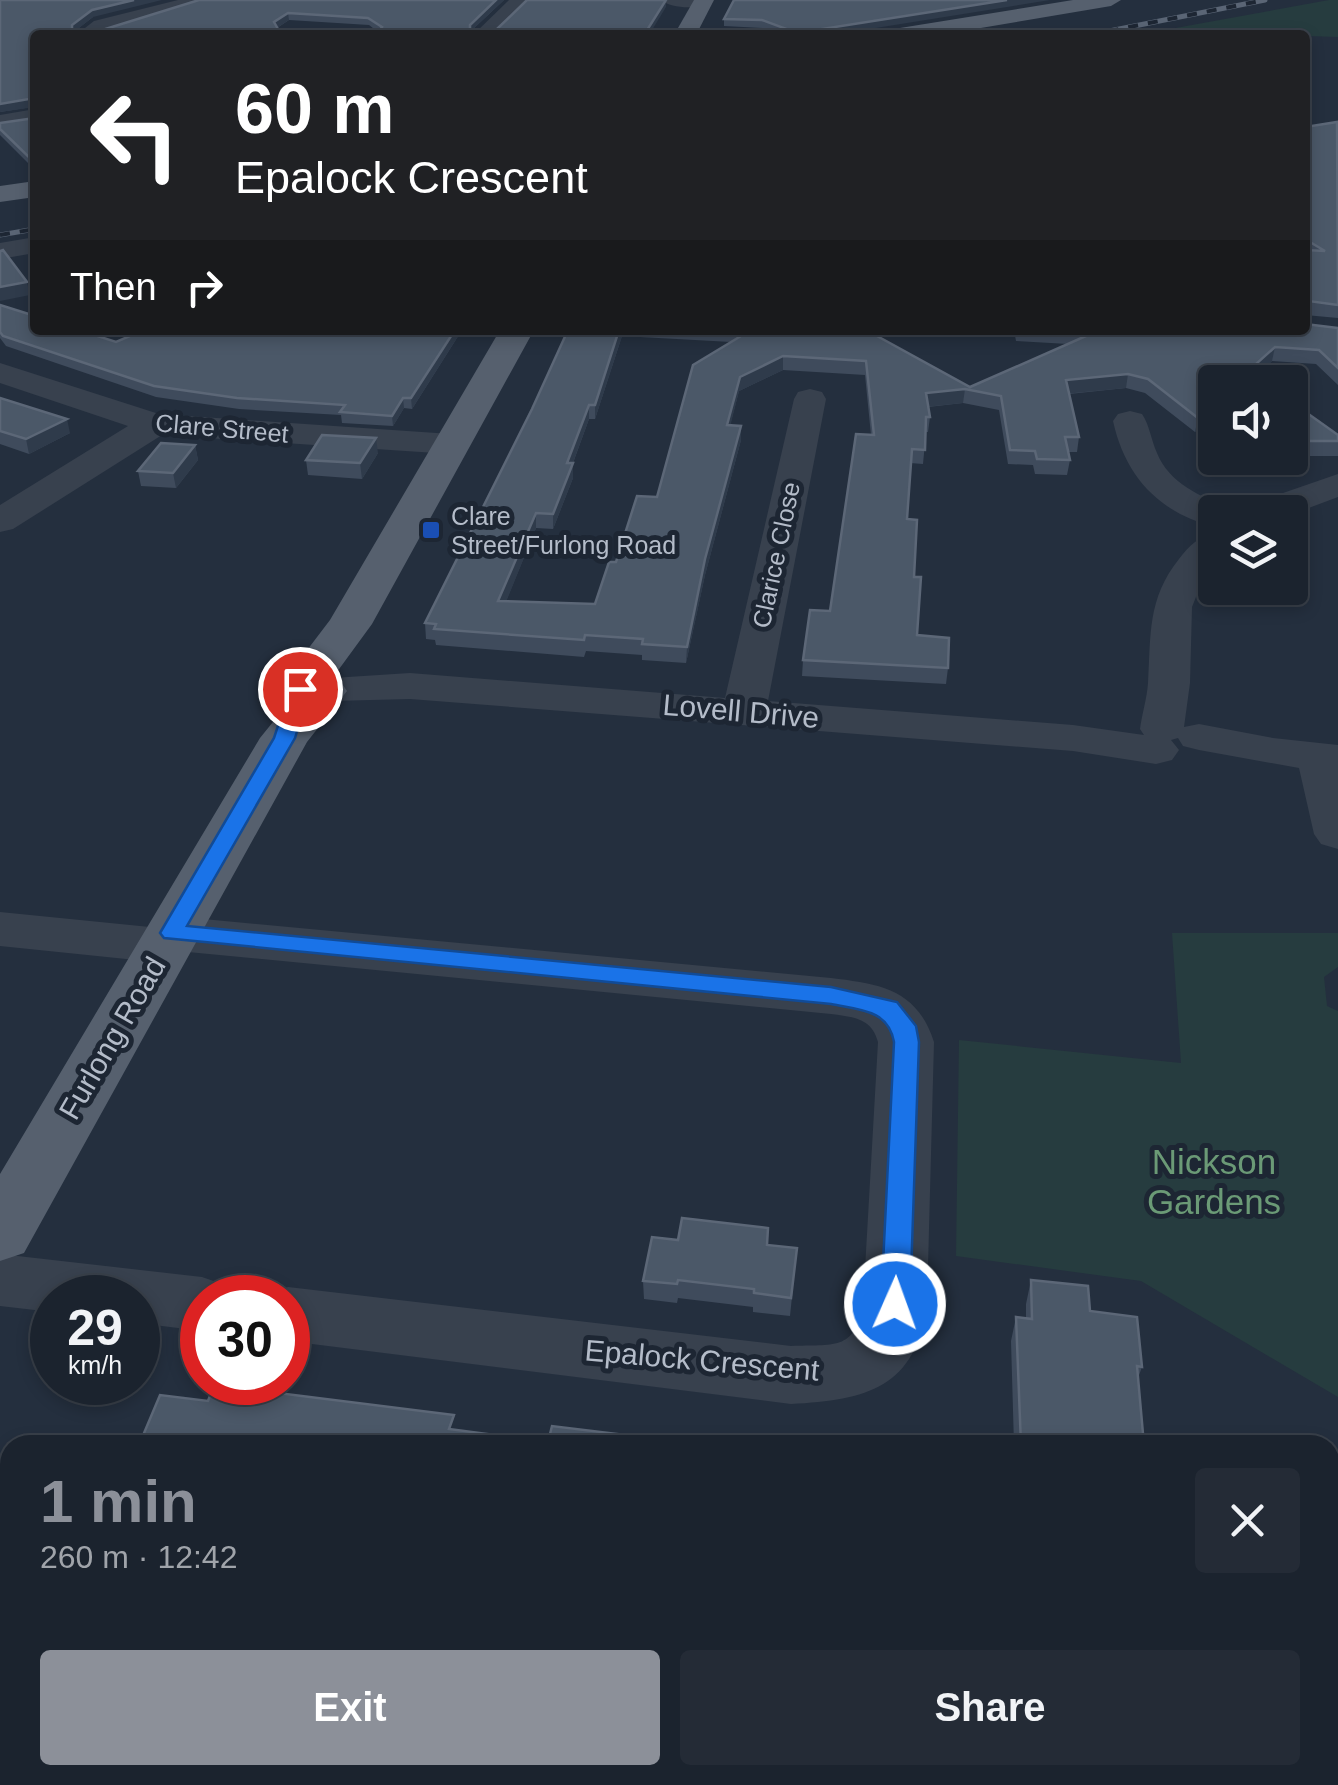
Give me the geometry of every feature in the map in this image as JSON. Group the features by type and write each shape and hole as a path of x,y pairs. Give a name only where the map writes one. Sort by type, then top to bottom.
{"main road":[{"path":"930,30 1111,0"},
{"path":"688,30 704,1"},
{"name":"Furlong Road","path":"0,1234 168,939 319,688 350,624 514,335"}],"street":[{"path":"94,30 201,0"},
{"path":"670,0 704,1"},
{"path":"488,30 516,1"},
{"path":"0,122 30,117"},
{"path":"0,251 30,246"},
{"name":"Clare Street","path":"0,373 156,424 451,444"},
{"name":"Clarice Close","path":"744,711 810,399"},
{"path":"1130,421 1136,454 1145,470 1182,501 1198,508"},
{"path":"0,521 156,424"},
{"path":"1308,496 1338,485"},
{"path":"1178,739 1166,638 1171,606 1183,580 1198,563"},
{"name":"Lovell Drive","path":"319,688 410,686 1072,738 1178,739 1310,756"},
{"path":"1310,756 1338,834"},
{"name":"Epalock Crescent","path":"0,929 168,939 831,996 888,1008 903,1026 906,1042 895,1304 888,1342 866,1364 834,1372 791,1375 310,1317"},
{"path":"0,1280 180,1301"}],"green space":[{"path":"1338,0 1338,37 1310,36 1310,30 1164,30"},
{"name":"Nickson Gardens","path":"1172,933 1338,933 1338,967 1324,977 1327,1006 1338,1011 1338,1397 1141,1281 956,1256 959,1040 1181,1063"}],"building":[{"path":"0,0 134,0 92,10 72,25 72,30 30,30 30,99 0,104"},
{"path":"199,0 496,0 470,25 470,30 380,30 382,27 368,18 288,13 274,22 278,29 311,30 102,30"},
{"path":"527,0 666,0 647,30 496,30"},
{"path":"734,0 1007,0 816,30 789,30 762,20 724,19"},
{"path":"30,119 30,158 0,129 0,123"},
{"path":"1337,122 1338,305 1310,301 1310,250 1325,251 1310,242 1310,126"},
{"path":"3,250 27,282 0,287"},
{"path":"0,305 30,314 30,335 94,335 116,342 132,335 452,335 411,398 403,398 392,416 340,412 345,405 237,398 154,386 0,332"},
{"path":"1310,325 1338,328 1338,368 1319,350 1275,347 1255,365 1198,365 1198,418 1148,379 1128,374 1066,380 1079,437 1065,437 1070,460 1037,459 1035,451 1010,450 1001,396 965,389 926,393 930,417 926,417 925,450 912,449 907,519 917,520 914,577 921,577 917,635 949,638 948,668 803,660 810,610 830,611 856,434 874,435 866,361 783,356 740,377 727,425 741,426 705,559 687,647 642,644 643,639 585,635 584,640 434,629 436,624 425,623 566,335 617,335 595,405 589,405 567,463 573,463 553,514 536,513 498,601 595,604 609,562 616,562 637,496 657,497 693,365 743,335 875,335 970,387 1088,335 1310,335"},
{"path":"0,398 67,419 26,439 0,431"},
{"path":"1308,414 1338,435 1338,441 1308,441"},
{"path":"322,435 376,438 360,463 306,460"},
{"path":"161,443 195,445 173,473 138,471"},
{"path":"682,1218 768,1228 767,1245 797,1248 791,1298 754,1293 754,1289 678,1280 677,1284 643,1281 652,1237 678,1240"},
{"path":"1031,1280 1088,1286 1090,1311 1137,1317 1143,1435 1021,1435 1016,1317 1032,1319"},
{"path":"160,1395 180,1398 180,1405 310,1405 310,1397 454,1415 449,1429 495,1435 143,1435 156,1405 160,1405"},
{"path":"552,1426 626,1435 550,1435"}],"railway":[{"path":"1114,30 1265,0"},
{"path":"0,235 30,230"}],"place":[{"name":"Clare Street/Furlong Road","path":"431,530"}],"route":[{"path":"300,689 284,738 172,933 831,996 888,1008 903,1026 906,1042 895,1304"}]}
